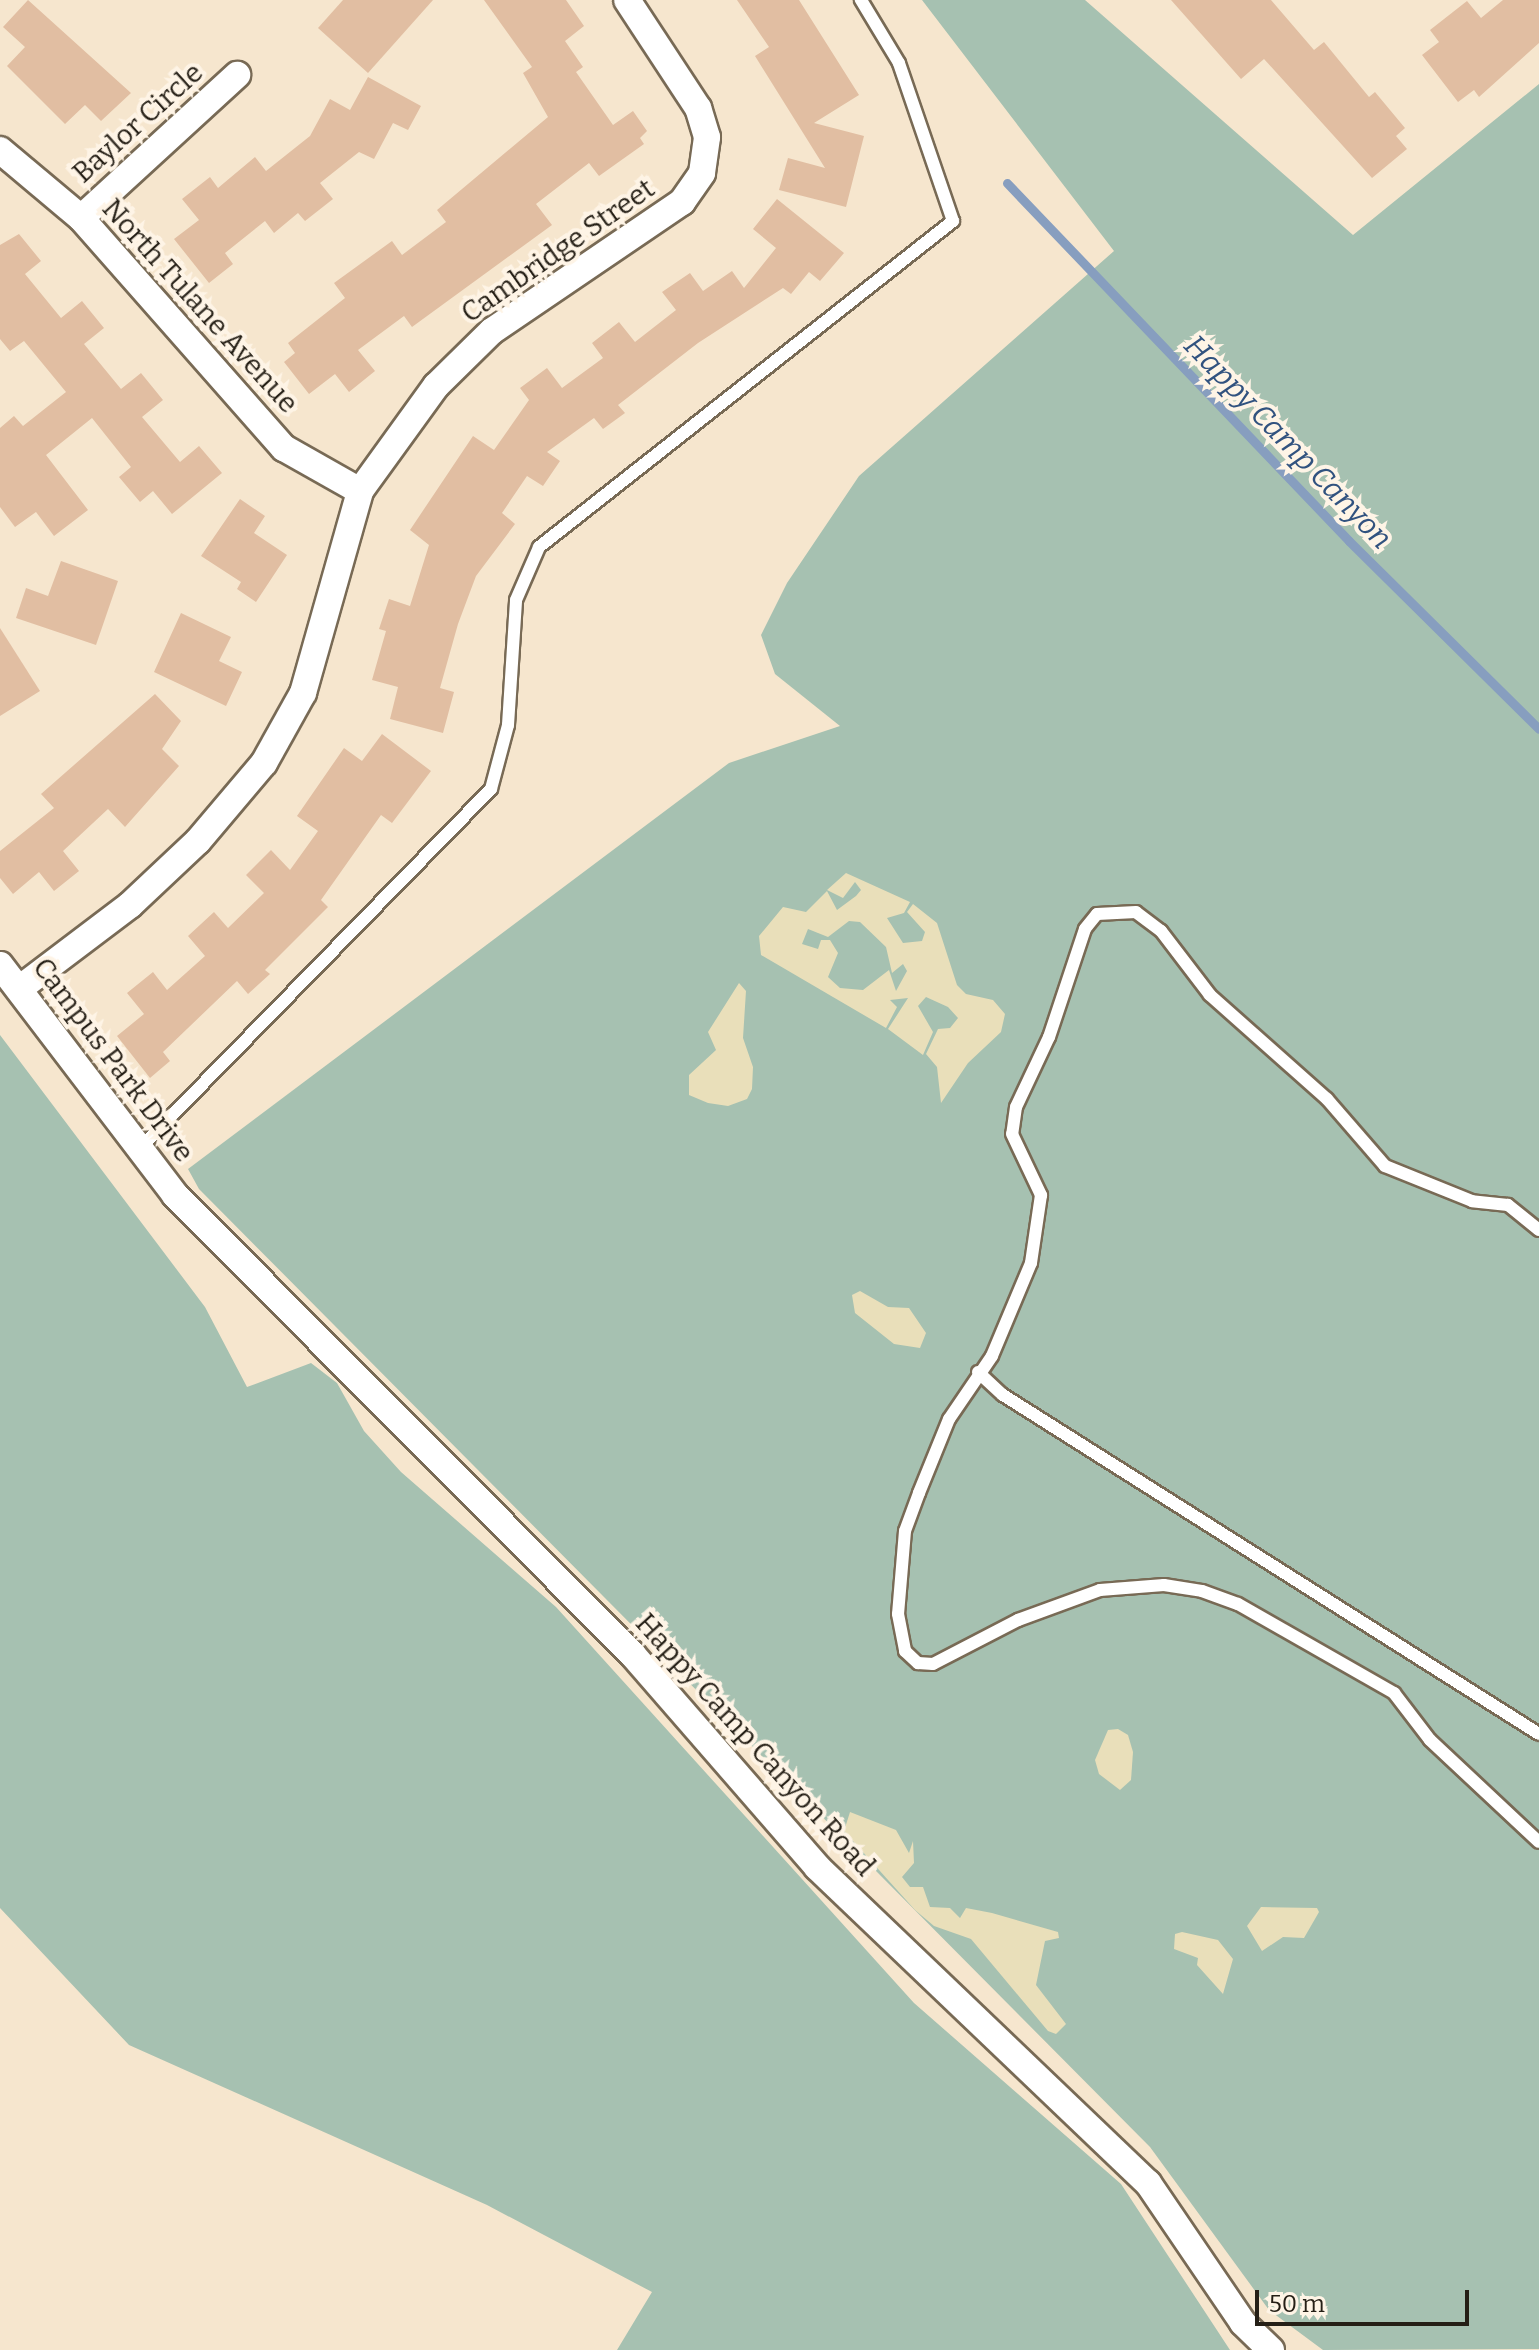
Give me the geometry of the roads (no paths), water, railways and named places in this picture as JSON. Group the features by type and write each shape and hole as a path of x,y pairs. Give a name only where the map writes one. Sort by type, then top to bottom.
{"street":[{"name":"Cambridge Street","path":"19,989 130,905 198,841 264,763 303,693 360,491 392,439 492,331 682,202 702,173 707,137 698,108 627,0"},
{"name":"Baylor Circle","path":"81,218 237,75"},
{"name":"North Tulane Avenue","path":"0,150 81,218 284,448 360,491"},
{"name":"Campus Park Drive","path":"0,965 175,1195"},
{"name":"Happy Camp Canyon Road","path":"175,1195 633,1655 817,1867 1148,2183 1243,2323 1271,2350"}],"lane":[{"path":"140,1148 491,789 508,725 516,600 539,547 953,221 899,63 861,0"},
{"path":"1539,1230 1508,1205 1472,1201 1385,1166 1327,1099 1210,995 1161,931 1136,912 1097,914 1085,929 1049,1037 1016,1107 1012,1134 1041,1195 1040,1222 1014,1308 992,1356 978,1372 949,1419 905,1531 900,1637 918,1663 960,1655 1018,1620 1100,1590 1164,1585 1202,1591 1238,1604 1394,1693 1430,1740 1539,1842"},
{"path":"978,1372 1003,1395 1539,1734"}],"waterway":[{"name":"Happy Camp Canyon","path":"1007,183 1349,541 1539,729"}]}
